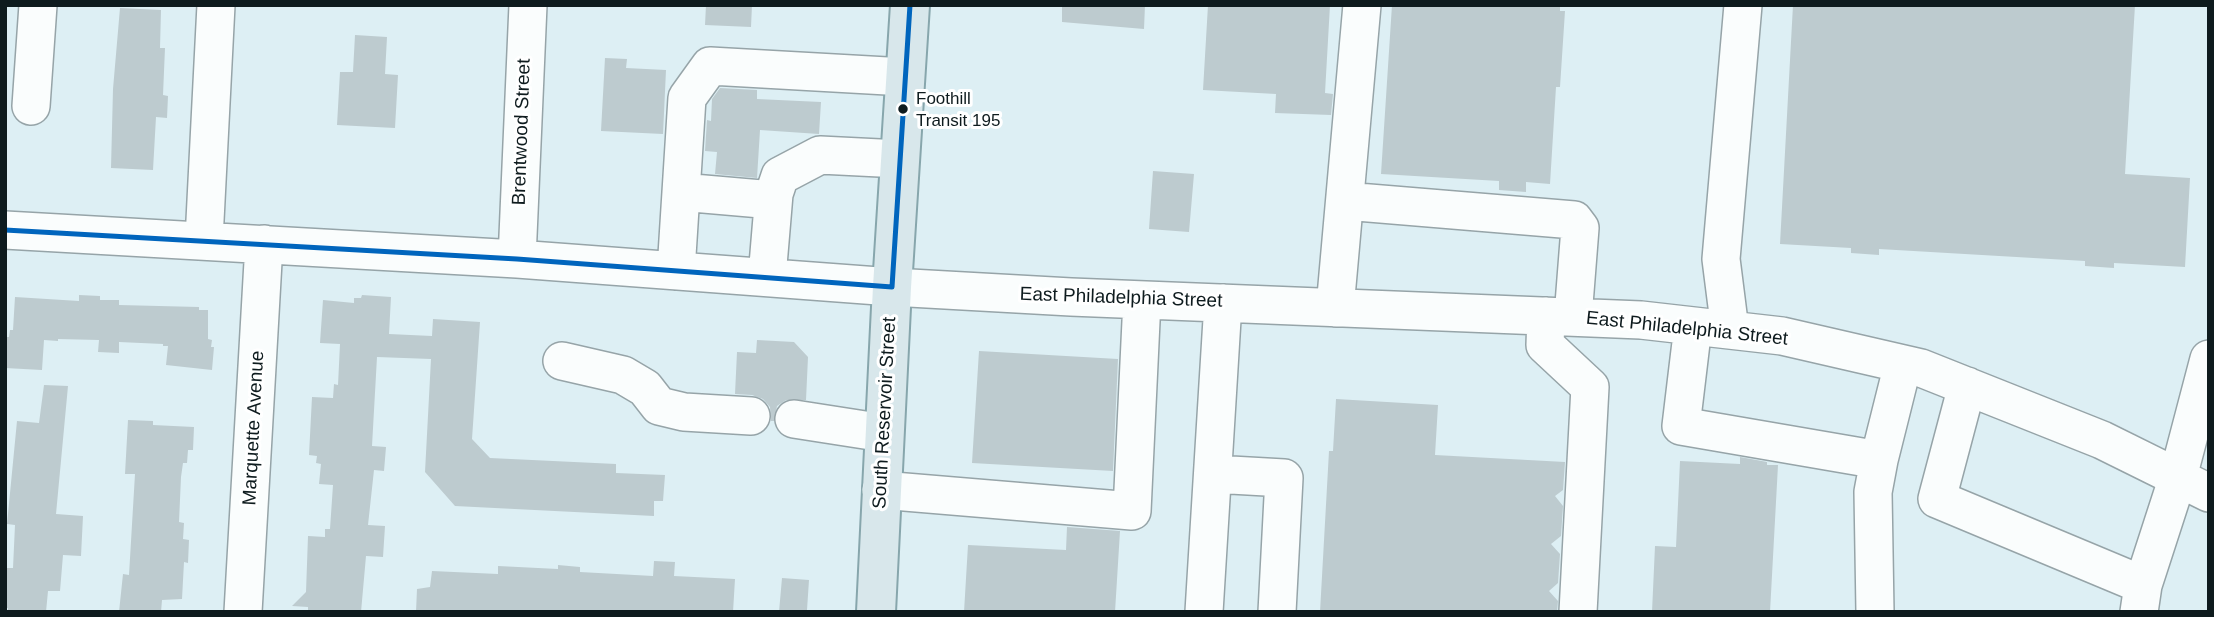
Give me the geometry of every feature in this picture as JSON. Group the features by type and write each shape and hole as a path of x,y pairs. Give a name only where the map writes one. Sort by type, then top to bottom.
{"main road":[{"name":"South Reservoir Street","path":"876,612 892,287 910,5"}],"street":[{"path":"31,106 38,5"},
{"path":"204,240 216,5"},
{"name":"Brentwood Street","path":"517,259 528,5"},
{"path":"1335,307 1362,5"},
{"path":"1730,330 1721,259 1743,5"},
{"path":"676,271 687,98 710,66 905,77"},
{"path":"767,277 773,200 780,176 820,155 900,159"},
{"path":"681,192 773,200"},
{"path":"1345,201 1574,220 1580,228 1560,317 1545,345 1590,387 1578,612"},
{"name":"East Philadelphia Street","path":"5,230 517,259 892,287 1641,320 1782,336 1921,368 2102,440 2193,485"},
{"name":"Marquette Avenue","path":"243,612 264,244"},
{"path":"881,490 1132,511 1142,300"},
{"path":"1204,612 1223,303"},
{"path":"1693,326 1681,426 1879,460"},
{"path":"1967,386 1937,499 2141,598 2193,485 2209,359"},
{"path":"562,361 623,375 645,388 659,406 684,412 751,416"},
{"path":"1875,612 1873,492 1903,364"},
{"path":"794,419 884,433"},
{"path":"1213,474 1284,478 1277,612"}],"building":[{"path":"706,5 752,5 751,27 705,25"},
{"path":"1062,5 1145,5 1144,29 1062,22"},
{"path":"1208,5 1330,5 1325,93 1333,94 1331,115 1275,113 1276,94 1203,90"},
{"path":"1392,5 1560,5 1560,11 1565,11 1560,87 1556,87 1550,184 1526,182 1526,192 1499,190 1499,181 1381,174"},
{"path":"1793,5 2135,5 2125,174 2190,178 2185,267 2114,263 2114,268 2085,266 2085,261 1879,249 1879,255 1851,253 1851,248 1780,244"},
{"path":"120,8 161,10 160,48 165,48 163,95 168,96 167,118 156,117 153,170 111,168 113,89"},
{"path":"355,35 387,37 385,74 398,75 395,128 337,125 340,72 353,72"},
{"path":"605,58 627,59 626,68 666,70 663,134 601,131"},
{"path":"720,88 757,90 757,99 821,102 819,134 760,130 757,178 715,174 717,152 705,151 707,120 711,121 712,99"},
{"path":"1153,171 1194,174 1189,232 1149,229"},
{"path":"79,295 100,296 100,300 119,300 119,305 199,307 199,310 208,310 208,339 212,340 211,347 214,347 212,370 166,365 168,346 163,344 119,342 119,353 98,352 99,340 58,339 44,340 42,370 5,368 6,337 9,337 10,330 13,330 15,297 79,301"},
{"path":"362,295 391,297 389,334 432,336 433,319 480,322 472,439 490,458 616,464 616,473 665,475 663,501 654,501 654,516 455,506 425,472 431,359 377,357 372,446 386,447 384,471 374,470 368,525 385,526 383,557 366,556 361,612 308,612 308,607 292,606 306,592 308,536 325,537 325,529 330,529 333,485 319,484 321,464 316,463 317,456 309,455 312,397 333,398 334,384 338,385 340,344 320,343 323,300 354,303 354,298 361,298"},
{"path":"757,340 794,342 808,357 806,400 786,400 777,406 774,421 771,421 770,407 763,399 735,394 737,352 756,353"},
{"path":"979,351 1118,359 1113,471 972,463"},
{"path":"44,385 68,386 56,514 83,516 81,556 63,555 60,591 48,591 46,612 8,612 8,608 5,608 5,568 13,568 15,525 7,524 17,421 39,423"},
{"path":"1336,399 1438,405 1435,455 1565,462 1563,490 1555,496 1563,506 1561,536 1551,544 1560,554 1558,583 1549,591 1558,601 1557,612 1320,612 1329,451 1333,451"},
{"path":"128,420 153,421 153,425 194,427 193,450 188,450 187,463 183,463 181,477 179,522 184,523 183,539 189,540 188,563 184,562 182,599 162,600 161,612 119,612 123,574 129,575 135,474 125,474"},
{"path":"1740,457 1767,462 1767,465 1778,465 1770,612 1652,612 1655,546 1676,547 1680,461 1740,464"},
{"path":"1067,527 1120,531 1115,612 964,612 968,545 1066,550"},
{"path":"654,561 675,562 674,576 735,579 733,612 416,612 417,589 430,587 432,571 498,574 498,566 558,569 558,565 580,567 580,572 653,576"},
{"path":"782,578 809,580 807,610 779,612"}],"transit line":[{"path":"5,230 517,259 892,287 910,5"}],"place":[{"name":"Foothill Transit 195","path":"903,109"}]}
